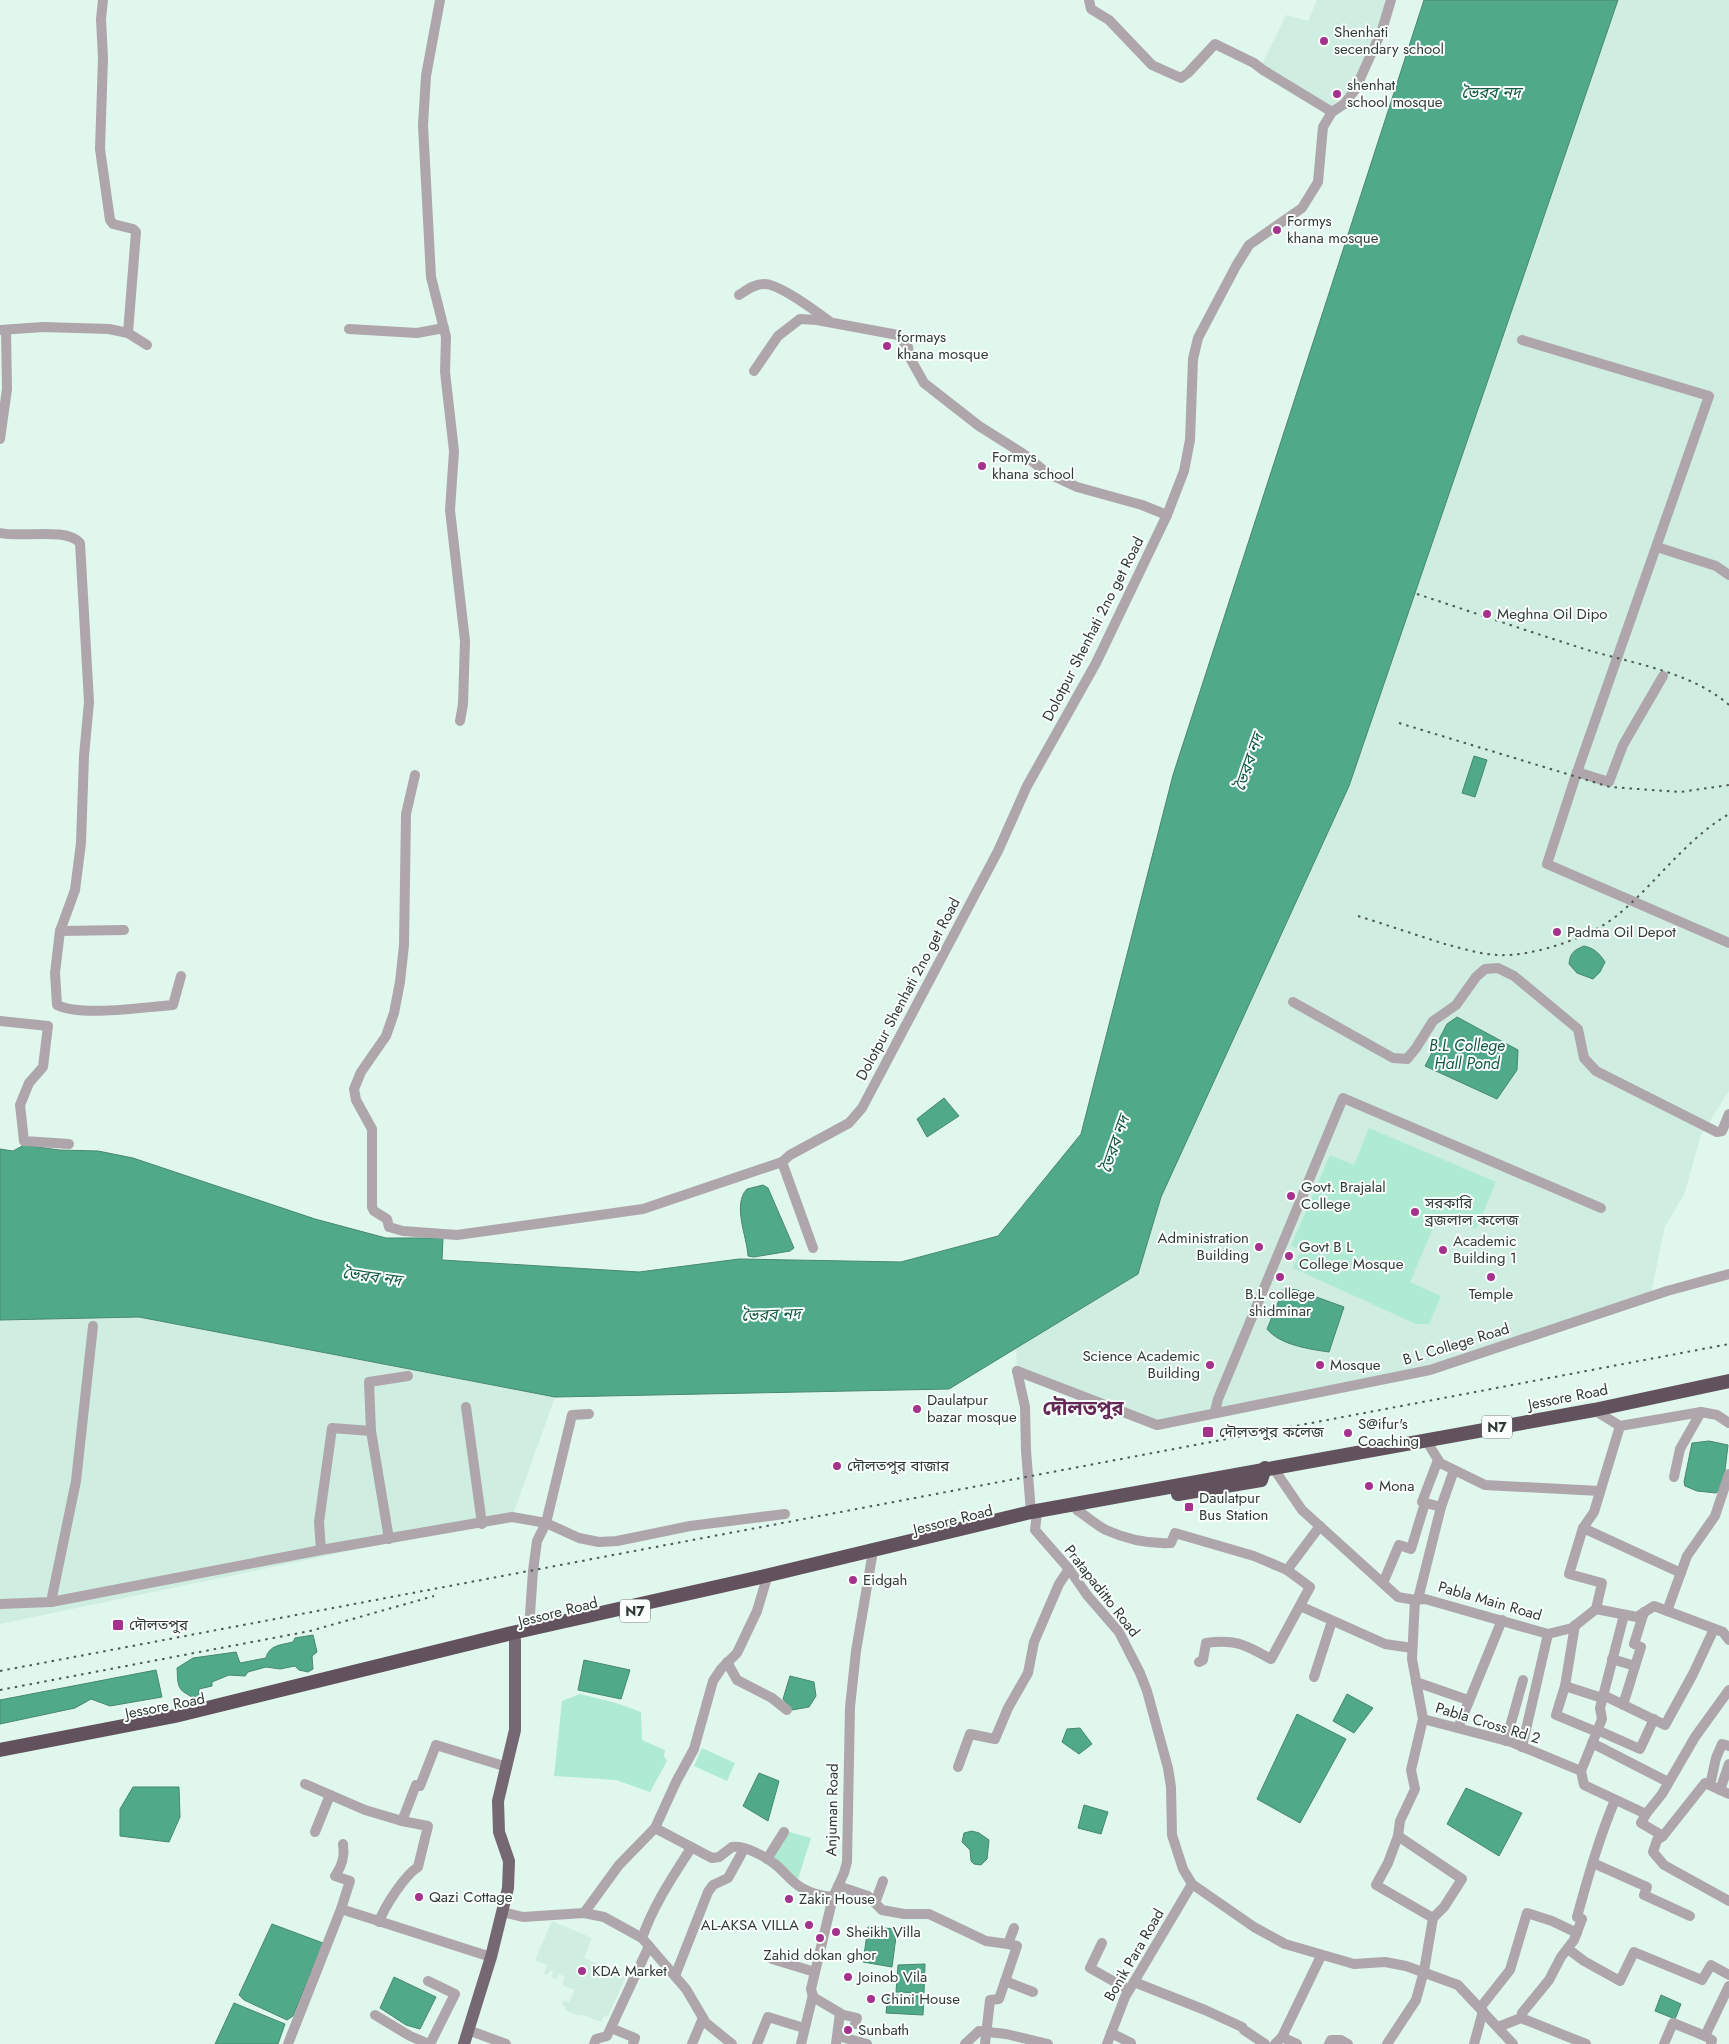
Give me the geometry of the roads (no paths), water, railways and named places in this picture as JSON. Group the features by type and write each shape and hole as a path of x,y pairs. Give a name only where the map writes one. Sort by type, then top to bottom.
{"highway":[{"name":"Jessore Road","path":"0,1750 175,1716 529,1629 1034,1514 1269,1468 1594,1410 1729,1381"},
{"name":"Jessore Road","path":"0,1757 228,1710 590,1621 872,1557 1034,1514 1077,1510 1261,1480 1269,1468"}],"main road":[{"path":"464,2044 491,1957 508,1888 508,1860 498,1832 498,1801 515,1730 514,1640"}],"street":[{"path":"103,0 101,19 104,58 100,150 110,220 113,224 133,229 136,232 128,333"},
{"path":"440,0 426,76 423,124 431,277 446,337 445,372 454,451 450,510 465,641 460,721"},
{"path":"1089,0 1091,9 1109,20 1152,65 1181,78 1215,44 1254,62 1263,70 1332,112"},
{"name":"Dolotpur Shenhati 2no get Road","path":"415,775 406,814 404,944 394,1013 386,1036 361,1072 354,1089 356,1100 372,1129 372,1206 374,1211 387,1219 389,1227 403,1231 457,1235 642,1209 782,1162 790,1155 849,1122 862,1108 998,851 1027,786 1096,663 1167,515 1184,471 1190,440 1193,360 1198,338 1249,245 1302,208 1318,182 1324,127 1332,112 1344,104 1355,90 1382,30 1391,0"},
{"path":"739,295 754,285 766,284 813,309 830,322"},
{"path":"754,371 778,336 800,319 830,322 898,336 908,347 910,358 924,384 979,426 1022,453 1047,473 1077,488 1142,505 1167,515"},
{"path":"0,439 7,389 3,330 62,327 109,330 128,333 147,345"},
{"path":"349,328 395,333 417,333 444,328"},
{"path":"1522,340 1709,396 1577,772 1547,864 1729,943"},
{"path":"0,533 10,536 40,534 71,536 80,543 89,702 84,756 80,853 75,890 60,931 55,973 58,1006 71,1009 108,1009 173,1005 181,976"},
{"path":"1657,547 1716,566 1729,575"},
{"path":"1577,772 1609,782 1623,745 1663,676"},
{"path":"60,931 124,930"},
{"path":"1293,1002 1393,1058 1407,1059 1433,1020 1456,1005 1476,977 1485,969 1498,968 1514,976 1578,1029 1584,1058 1596,1071 1729,1139"},
{"path":"0,1021 48,1026 44,1067 29,1083 20,1105 24,1141 69,1144"},
{"path":"1215,1412 1218,1400 1343,1098 1601,1208"},
{"path":"1717,1132 1722,1131 1729,1114"},
{"path":"782,1162 813,1248"},
{"name":"B L College Road","path":"1034,1514 1026,1451 1025,1407 1017,1371 1157,1425 1430,1370 1667,1291 1729,1274"},
{"path":"51,1602 76,1481 93,1326"},
{"path":"389,1538 371,1431 369,1382 408,1376"},
{"path":"466,1407 482,1524"},
{"path":"1594,1410 1620,1426 1701,1412 1718,1415 1729,1423"},
{"path":"1674,1477 1680,1449 1701,1412"},
{"path":"529,1629 537,1542 546,1523 572,1415 589,1414"},
{"path":"1620,1426 1594,1512 1583,1528 1569,1574 1602,1583 1596,1609 1637,1617 1654,1606 1723,1632 1729,1640"},
{"path":"321,1550 319,1522 332,1428 371,1431"},
{"path":"1426,1440 1438,1460 1485,1485 1600,1491"},
{"path":"1438,1460 1422,1502 1441,1508"},
{"name":"Pabla Main Road","path":"1269,1468 1302,1510 1398,1597 1424,1598 1548,1634 1572,1628 1596,1609"},
{"path":"1433,1918 1376,1885 1388,1863 1398,1836 1400,1821 1415,1789 1411,1770 1423,1719 1412,1659 1417,1599 1441,1508 1454,1470"},
{"path":"1667,1611 1687,1556 1715,1516 1729,1474"},
{"path":"1383,1583 1399,1544 1411,1549 1425,1503"},
{"path":"1077,1510 1105,1530 1134,1539 1156,1544 1171,1543 1175,1533 1254,1556 1287,1570 1310,1586 1271,1659 1250,1648 1228,1640 1206,1643 1203,1660 1199,1662"},
{"path":"0,1604 51,1602 321,1550 512,1518 546,1523 579,1538 599,1542 617,1541 690,1526 785,1514"},
{"name":"Pratapaditto Road","path":"1034,1514 1034,1530 1069,1569 1087,1595 1119,1632 1133,1658 1147,1691 1168,1768 1171,1787 1172,1835 1183,1869 1192,1884 1264,1933 1284,1944 1354,1964 1393,1963 1424,1971 1458,1985 1513,2044"},
{"path":"1287,1570 1320,1526"},
{"path":"1583,1528 1681,1573"},
{"name":"Anjuman Road","path":"801,2044 813,1995 811,1989 833,1897 847,1862 850,1707 856,1651 872,1557"},
{"path":"958,1767 970,1734 995,1739 1008,1708 1028,1673 1034,1642 1058,1584 1069,1569"},
{"path":"584,1913 619,1865 655,1828 676,1782 694,1749 713,1681 727,1662 737,1653 743,1642 757,1611 766,1581"},
{"path":"1300,1606 1385,1644 1412,1648"},
{"path":"1623,1705 1641,1647 1634,1644 1644,1612"},
{"path":"1624,1615 1600,1708 1602,1719 1581,1772 1584,1785 1646,1814"},
{"path":"1458,1728 1502,1620"},
{"path":"1314,1677 1332,1621"},
{"path":"1575,1625 1565,1686 1556,1715 1640,1749 1654,1719"},
{"path":"1565,1686 1603,1697 1665,1725 1693,1674 1714,1629"},
{"path":"1522,1747 1548,1634"},
{"path":"1612,1659 1635,1666"},
{"path":"727,1662 737,1680 772,1698 787,1710"},
{"path":"1506,1741 1523,1680"},
{"path":"1416,1682 1468,1700"},
{"path":"1663,1836 1641,1822 1662,1794 1695,1737 1726,1702 1729,1690"},
{"name":"Pabla Cross Rd 2","path":"1423,1719 1506,1741 1581,1772"},
{"path":"1592,1743 1668,1782"},
{"path":"1720,1790 1716,1758 1722,1744 1729,1746"},
{"path":"402,1822 416,1785 420,1786 436,1745 507,1767"},
{"path":"1720,1790 1729,1764"},
{"path":"1720,1790 1704,1782 1663,1836 1657,1840 1653,1852 1664,1864 1728,1898"},
{"path":"306,1784 365,1810 402,1822 428,1826 418,1867 411,1871 383,1909 379,1922"},
{"path":"315,1832 330,1795"},
{"path":"1521,2018 1522,2013 1549,1980 1574,1940 1582,1919 1577,1917 1603,1827 1615,1800"},
{"path":"655,1828 712,1858 719,1857 732,1847 744,1849 776,1864 788,1878 802,1888 812,1893 833,1897"},
{"path":"767,1859 784,1832"},
{"path":"1387,2044 1416,2000 1424,1971 1433,1918 1444,1907 1462,1879 1398,1836"},
{"path":"288,2044 341,1909 350,1881 335,1876 343,1864 343,1844"},
{"path":"594,2044 596,2039 608,2036 645,1942 650,1914 691,1848"},
{"path":"675,1976 708,1892 713,1885 728,1878 744,1849"},
{"path":"1593,1863 1647,1887 1644,1895 1690,1916"},
{"path":"875,1903 883,1881"},
{"name":"Bonik Para Road","path":"1107,2044 1132,1986 1192,1884"},
{"path":"838,1886 868,1896 882,1910 904,1914 929,1914 986,1941 1017,1946 999,1999 990,2000 985,2044"},
{"path":"341,1909 491,1957"},
{"path":"502,1912 523,1917 584,1913 604,1917 645,1942 686,1989 706,2023 732,2044"},
{"path":"1474,2044 1482,2010 1510,1970 1527,1913 1552,1921 1577,1933"},
{"path":"1008,1944 1014,1928"},
{"path":"1102,1943 1090,1968 1132,1986 1205,2010 1242,2027 1265,2044"},
{"path":"1568,1949 1584,1961 1620,1981 1634,1952 1702,1980 1711,1965 1729,1975"},
{"path":"1297,2044 1279,2040 1321,1956"},
{"path":"772,1958 815,1972"},
{"path":"375,2015 410,2036 429,2044 455,1994 428,1981"},
{"path":"1005,1981 1033,1992"},
{"path":"1664,2044 1672,2023 1708,2040 1729,1986"},
{"path":"813,1995 813,1998 839,2011 840,2014 857,2018 855,2024"},
{"path":"840,2014 837,2040 867,2044"},
{"path":"759,2044 768,2017 804,2028"},
{"path":"692,2044 703,2018"},
{"path":"1498,2027 1521,2018 1586,2044"},
{"path":"611,2028 635,2038 633,2044"},
{"path":"468,2030 506,2044"},
{"path":"965,2044 979,2031 1006,2034 1048,2044"},
{"path":"1111,2033 1131,2043"},
{"path":"1329,2044 1331,2040 1341,2040 1348,2044"}],"water":[{"name":"ভৈরব নদ","path":"1424,0 1618,0 1349,786 1161,1197 1138,1274 949,1389 555,1397 139,1317 0,1320 0,1149 13,1151 24,1145 59,1150 98,1151 133,1158 315,1219 386,1238 443,1238 442,1260 639,1272 739,1259 901,1262 998,1236 1081,1134 1173,775"},
{"path":"1474,756 1487,760 1475,797 1462,793"},
{"path":"1584,946 1591,948 1605,962 1600,972 1593,979 1577,973 1569,964 1573,952"},
{"name":"B.L College Hall Pond","path":"1457,1017 1518,1050 1517,1070 1497,1099 1425,1066 1447,1024"},
{"path":"944,1098 959,1116 927,1137 917,1119"},
{"path":"763,1185 768,1188 794,1248 790,1251 754,1257 748,1256 740,1212 741,1203 747,1189"},
{"path":"1284,1288 1297,1290 1344,1307 1329,1352 1287,1343 1267,1329"},
{"path":"1709,1441 1728,1445 1723,1487 1716,1493 1697,1491 1685,1486 1684,1482 1692,1443"},
{"path":"313,1635 317,1652 312,1656 313,1669 308,1672 299,1670 295,1666 280,1669 266,1667 248,1672 245,1676 229,1675 212,1682 212,1686 199,1689 199,1698 193,1698 183,1692 179,1686 177,1668 193,1658 236,1652 240,1663 266,1658 270,1650 276,1646 293,1642 295,1638"},
{"path":"584,1660 630,1670 621,1699 578,1690"},
{"path":"156,1670 162,1697 110,1706 91,1699 75,1708 0,1724 0,1700"},
{"path":"790,1676 814,1682 816,1696 809,1707 792,1710 783,1699"},
{"path":"1347,1694 1373,1708 1354,1733 1333,1721"},
{"path":"1297,1714 1346,1739 1300,1823 1257,1799"},
{"path":"1080,1728 1092,1744 1079,1754 1062,1742 1067,1729"},
{"path":"759,1773 779,1781 768,1821 743,1806"},
{"path":"133,1787 179,1787 180,1817 169,1842 120,1836 120,1809"},
{"path":"1466,1788 1522,1813 1499,1856 1447,1824"},
{"path":"1084,1805 1108,1812 1101,1834 1078,1828"},
{"path":"972,1831 979,1833 989,1840 987,1859 981,1865 974,1864 971,1861 970,1850 962,1842 964,1833"},
{"path":"272,1924 323,1943 293,2016 287,2020 244,2000 239,1995"},
{"path":"868,1927 897,1929 892,1967 863,1962"},
{"path":"925,1964 924,1993 896,1992 898,1965"},
{"path":"394,1977 436,1997 420,2029 406,2025 380,2008"},
{"path":"888,1995 924,1996 923,2015 886,2013"},
{"path":"1661,1995 1681,2004 1675,2019 1655,2011"},
{"path":"234,2003 285,2024 278,2044 215,2044"}],"railway":[{"path":"1417,594 1591,651 1645,665 1681,677 1715,694 1729,705"},
{"path":"1399,723 1610,787 1680,792 1729,785"},
{"path":"1358,916 1470,951 1512,955 1545,949 1579,937 1608,922 1634,901 1699,836 1729,814"},
{"path":"0,1671 1729,1344"},
{"path":"0,1690 310,1631 434,1596"}],"place":[{"name":"Shenhati secendary school","path":"1324,41"},
{"name":"shenhat school mosque","path":"1337,94"},
{"name":"Formys khana mosque","path":"1277,230"},
{"name":"formays khana mosque","path":"887,346"},
{"name":"Formys khana school","path":"982,466"},
{"name":"Meghna Oil Dipo","path":"1487,614"},
{"name":"Padma Oil Depot","path":"1557,932"},
{"name":"Govt. Brajalal College","path":"1291,1196"},
{"name":"সরকারি ব্রজলাল কলেজ","path":"1415,1212"},
{"name":"Administration Building","path":"1259,1247"},
{"name":"Academic Building 1","path":"1443,1250"},
{"name":"Govt B L College Mosque","path":"1289,1256"},
{"name":"B.L college shidminar","path":"1280,1277"},
{"name":"Temple","path":"1491,1277"},
{"name":"Science Academic Building","path":"1210,1365"},
{"name":"Mosque","path":"1320,1365"},
{"name":"Daulatpur bazar mosque","path":"917,1409"},
{"name":"দৌলতপুর কলেজ","path":"1208,1432"},
{"name":"S@ifur's Coaching","path":"1348,1433"},
{"name":"দৌলতপুর বাজার","path":"837,1466"},
{"name":"Mona","path":"1369,1486"},
{"name":"Daulatpur Bus Station","path":"1189,1507"},
{"name":"Eidgah","path":"853,1580"},
{"name":"দৌলতপুর","path":"118,1625"},
{"name":"Qazi Cottage","path":"419,1897"},
{"name":"Zakir House","path":"789,1899"},
{"name":"AL-AKSA VILLA","path":"809,1925"},
{"name":"Sheikh Villa","path":"836,1932"},
{"name":"Zahid dokan ghor","path":"820,1938"},
{"name":"KDA Market","path":"582,1971"},
{"name":"Joinob Vila","path":"848,1977"},
{"name":"Chini House","path":"871,1999"},
{"name":"Sunbath","path":"848,2030"}],"district":[{"name":"দৌলতপুর","path":"1083,1408"}]}
